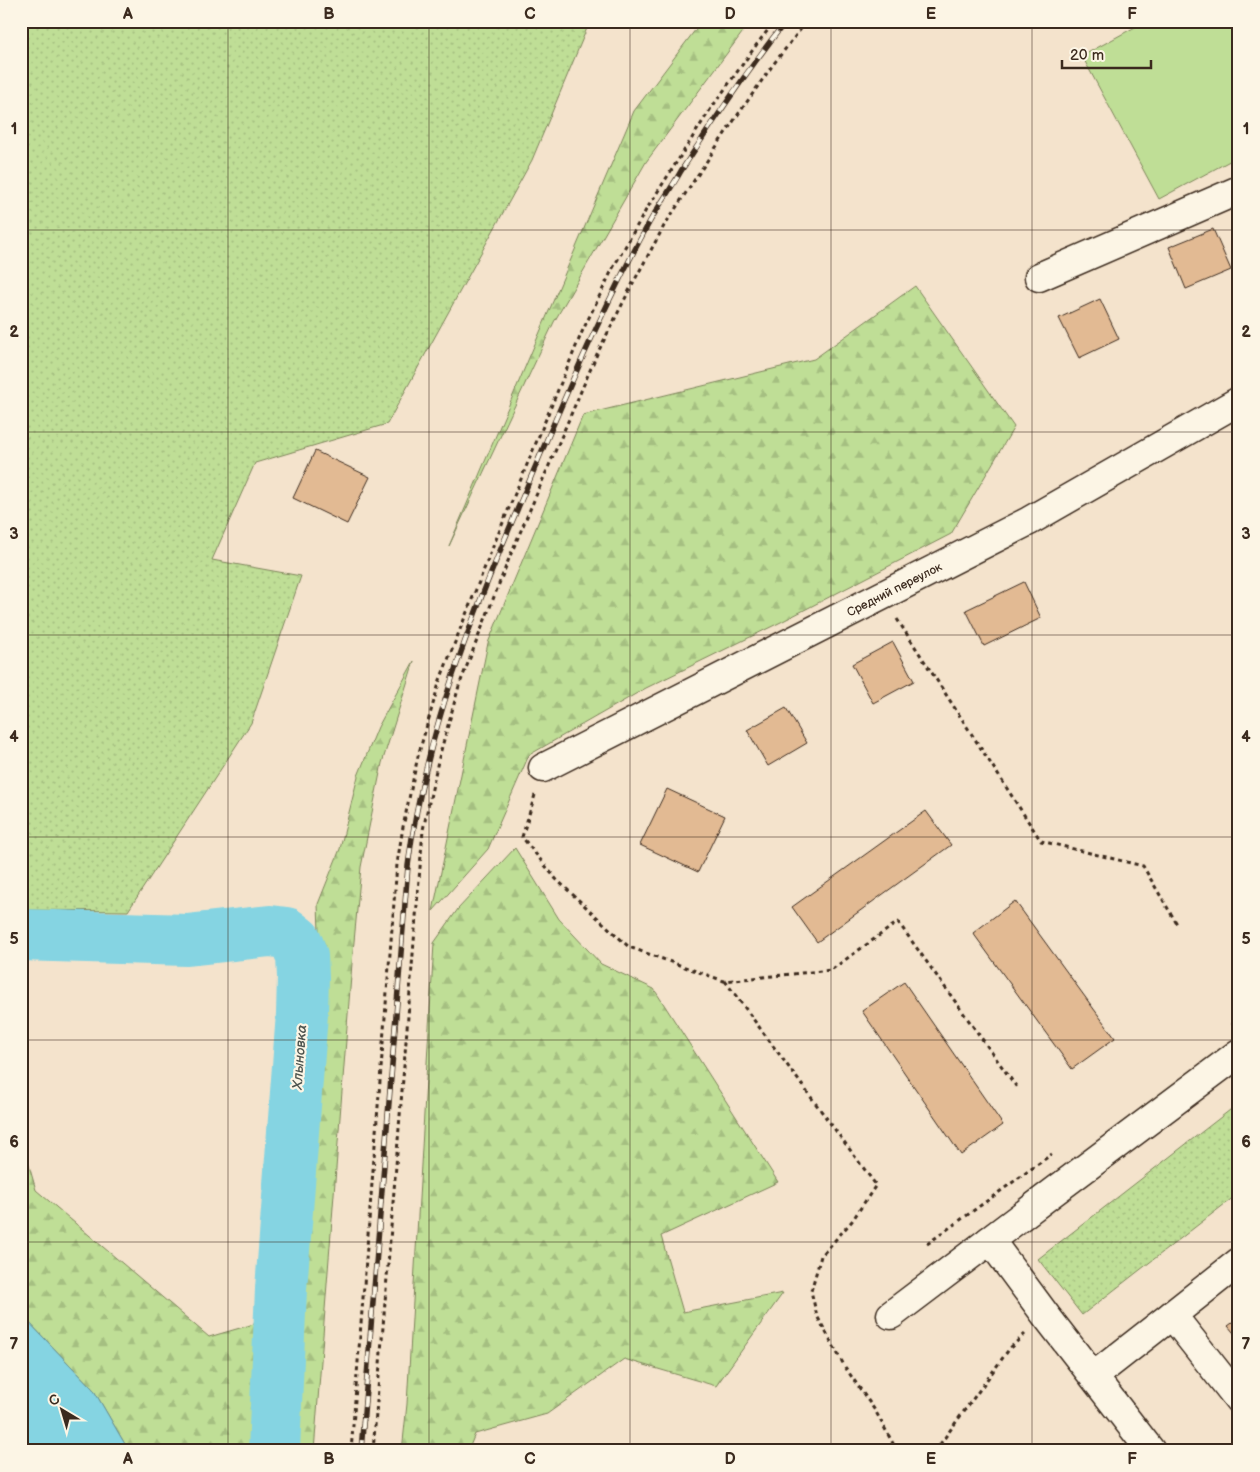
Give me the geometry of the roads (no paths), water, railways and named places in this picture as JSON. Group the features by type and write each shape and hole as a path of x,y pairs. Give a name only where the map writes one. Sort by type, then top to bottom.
{"street":[{"path":"1039,277 1239,190"},
{"name":"Средний переулок","path":"543,768 1029,521 1239,401"},
{"path":"891,1315 1239,1053"},
{"path":"990,1240 1151,1451"},
{"path":"1094,1376 1239,1262"},
{"path":"1172,1315 1239,1400"}],"water":[{"path":"21,1314 93,1389 129,1451 21,1451"}],"waterway":[{"name":"Хлыновка","path":"21,935 187,940 270,931 286,933 296,941 302,956 302,1014 281,1289 274,1451"}],"railway":[{"path":"361,1451 408,866 415,818 438,724 468,631 504,541 567,392 631,256 681,171 732,95 786,21"}]}
